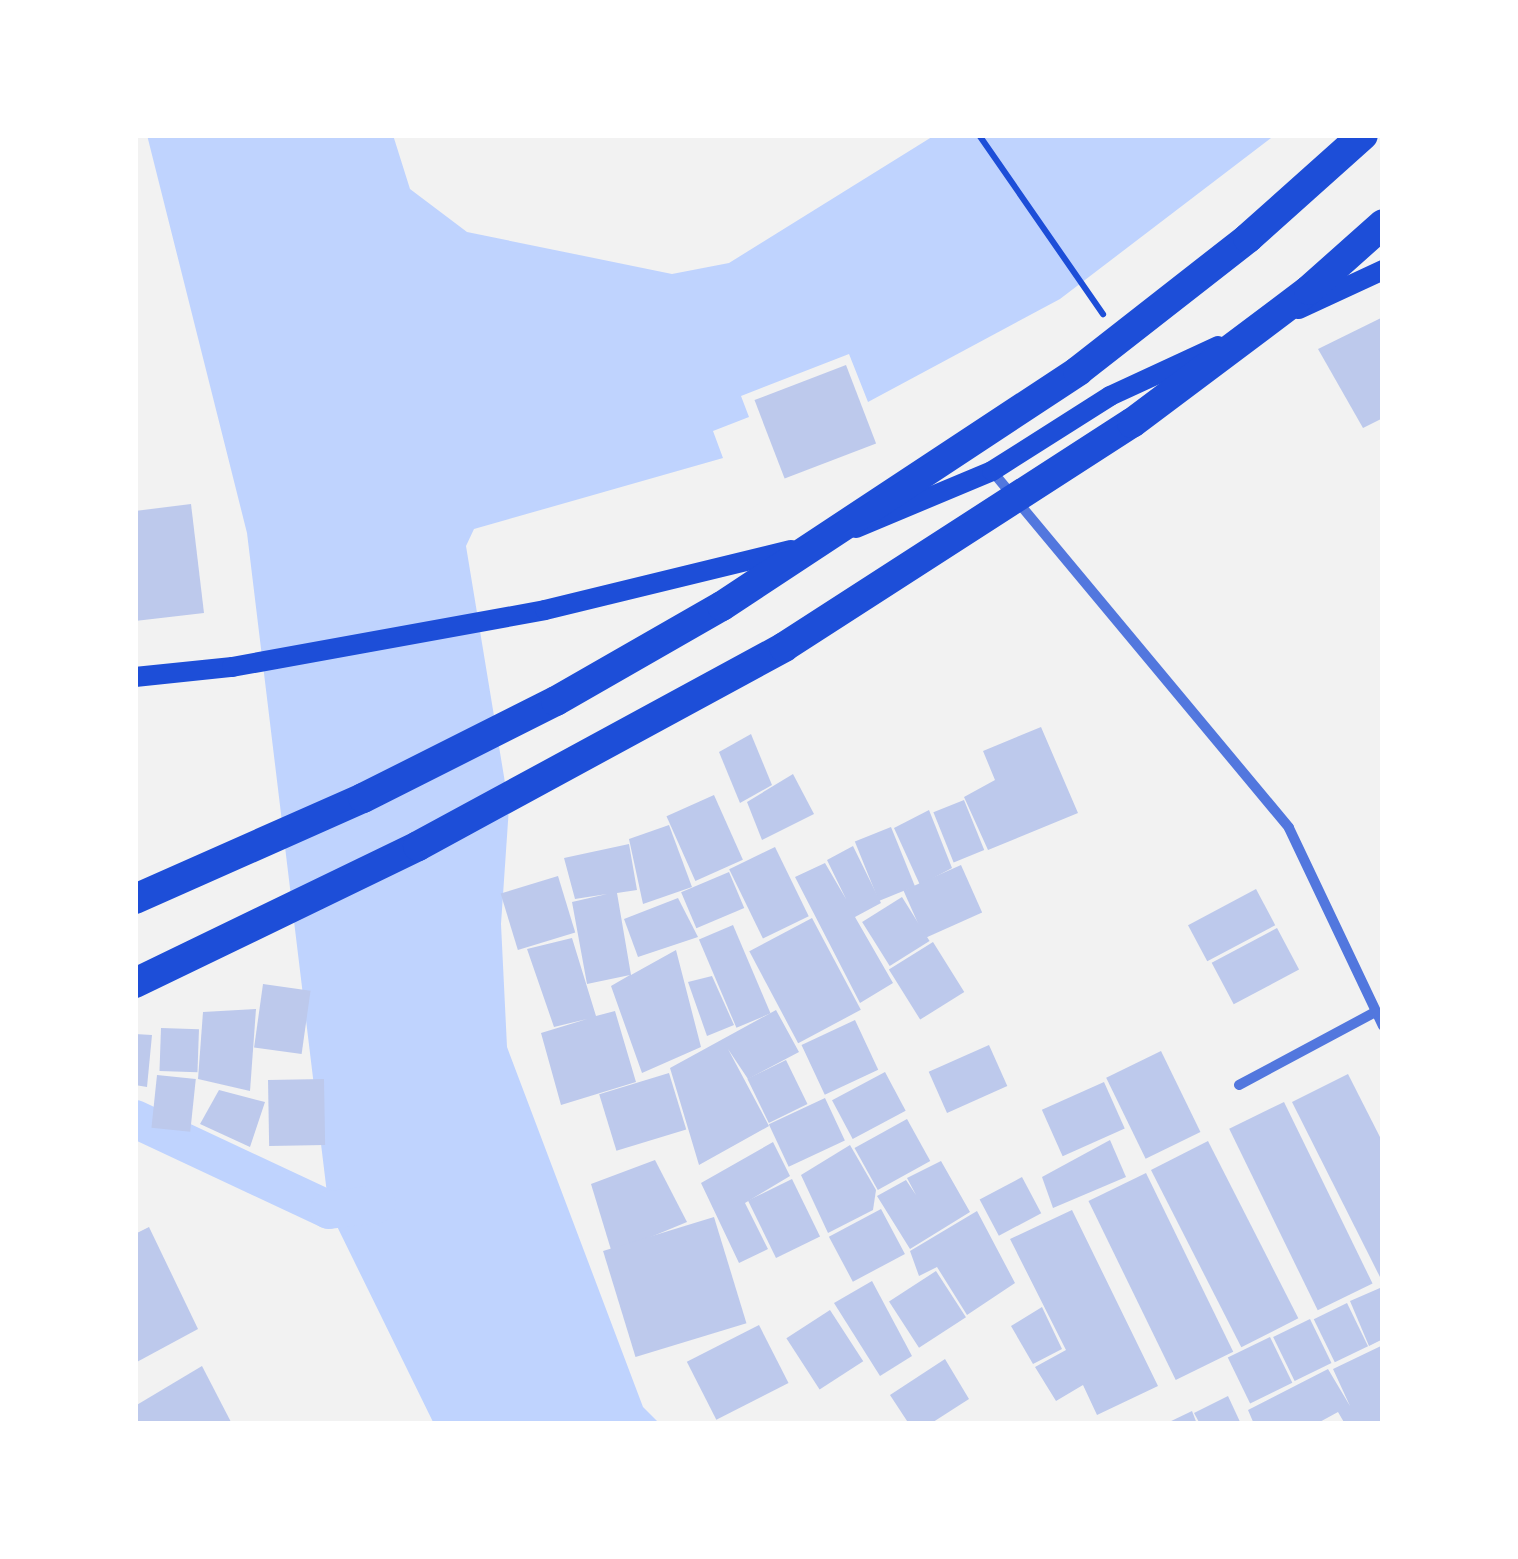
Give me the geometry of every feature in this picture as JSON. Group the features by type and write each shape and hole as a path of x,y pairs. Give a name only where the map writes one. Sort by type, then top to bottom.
{"highway":[{"path":"135,900 468,745 722,606 1078,371 1248,238 1363,135"},
{"path":"135,982 436,837 800,638 1132,424 1383,224"}],"main road":[{"path":"135,677 232,667 545,610 763,559 872,523 992,470 1110,396 1383,270"}],"street":[{"path":"992,470 1288,828 1383,1026"},
{"path":"1239,1085 1375,1012"}],"path":[{"path":"978,135 1102,308"}],"water":[{"path":"147,135 393,135 410,189 467,232 672,274 729,263 935,135 1275,135 1060,299 868,402 849,354 741,396 749,417 713,431 723,458 474,529 466,546 509,807 501,924 507,1047 643,1407 660,1424 434,1424 329,1210 247,533"}],"building":[{"path":"1383,317 1383,418 1363,428 1318,349"},
{"path":"846,365 876,443 785,479 755,400"},
{"path":"191,504 204,613 135,621 135,511"},
{"path":"1041,727 1078,813 988,850 964,797 995,780 983,751"},
{"path":"751,734 772,785 740,803 719,752"},
{"path":"793,774 814,814 762,840 747,802"},
{"path":"714,795 743,860 695,881 666,816"},
{"path":"964,800 984,850 954,862 933,812"},
{"path":"929,810 952,868 920,885 894,828"},
{"path":"669,825 692,887 643,904 629,839"},
{"path":"891,827 915,886 879,901 855,842"},
{"path":"629,844 637,890 617,893 631,975 676,950 701,1047 642,1073 611,986 630,975 587,984 572,902 607,894 575,899 564,858"},
{"path":"853,846 881,903 855,917 893,983 860,1003 795,877 825,863 846,899 827,860"},
{"path":"775,847 809,916 763,939 729,869"},
{"path":"961,865 982,913 925,938 903,891"},
{"path":"729,872 744,908 696,928 681,892"},
{"path":"558,876 575,932 518,950 501,894"},
{"path":"1256,889 1275,925 1207,961 1188,925"},
{"path":"902,897 930,941 890,966 862,922"},
{"path":"678,898 698,937 638,957 624,919"},
{"path":"812,918 861,1010 798,1043 749,951"},
{"path":"733,925 771,1013 736,1028 699,939"},
{"path":"1277,928 1299,969 1234,1004 1212,963"},
{"path":"572,938 596,1016 615,1011 636,1082 561,1105 541,1033 587,1019 554,1027 527,949"},
{"path":"933,942 964,992 920,1020 889,970"},
{"path":"712,976 734,1025 707,1036 688,982"},
{"path":"263,984 311,991 302,1054 254,1047"},
{"path":"256,1009 250,1091 198,1079 203,1012"},
{"path":"776,1010 799,1052 748,1079 728,1049 769,1126 699,1165 670,1068"},
{"path":"855,1020 878,1070 825,1095 802,1045"},
{"path":"161,1028 199,1029 197,1072 159,1071"},
{"path":"135,1034 152,1035 147,1087 135,1085"},
{"path":"989,1045 1007,1086 947,1113 929,1072"},
{"path":"1161,1051 1200,1132 1146,1159 1106,1078"},
{"path":"786,1060 807,1104 769,1123 747,1079"},
{"path":"885,1072 906,1111 853,1139 832,1100"},
{"path":"669,1073 686,1129 616,1151 599,1094"},
{"path":"1348,1074 1383,1143 1383,1283 1292,1102"},
{"path":"157,1075 196,1079 190,1132 151,1128"},
{"path":"324,1079 325,1145 269,1146 268,1080"},
{"path":"1104,1082 1125,1129 1063,1156 1042,1110"},
{"path":"219,1090 265,1102 250,1147 200,1124"},
{"path":"825,1098 845,1141 789,1167 769,1124"},
{"path":"1284,1102 1373,1284 1318,1310 1229,1129"},
{"path":"907,1119 930,1161 878,1190 855,1148"},
{"path":"1110,1140 1126,1177 1053,1208 1042,1177"},
{"path":"1208,1141 1298,1318 1241,1347 1151,1170"},
{"path":"773,1142 790,1176 745,1203 768,1249 739,1263 701,1183"},
{"path":"850,1145 876,1190 873,1210 828,1233 801,1175"},
{"path":"655,1160 687,1222 612,1253 591,1184"},
{"path":"941,1161 970,1212 910,1249 877,1196 906,1180 916,1195 907,1178"},
{"path":"1146,1173 1233,1352 1176,1380 1088,1201"},
{"path":"1022,1177 1041,1213 999,1236 980,1200"},
{"path":"792,1179 820,1237 776,1258 748,1200"},
{"path":"881,1209 905,1254 853,1282 829,1237"},
{"path":"1072,1210 1158,1386 1097,1415 1083,1385 1056,1401 1035,1367 1066,1350 1010,1239"},
{"path":"977,1211 1015,1283 967,1315 937,1267 919,1276 910,1251"},
{"path":"714,1217 746,1323 636,1357 603,1251"},
{"path":"149,1227 198,1329 135,1363 135,1234"},
{"path":"936,1271 966,1317 919,1348 889,1301"},
{"path":"872,1281 912,1356 880,1376 834,1303"},
{"path":"1380,1288 1383,1339 1369,1346 1350,1301"},
{"path":"1347,1303 1368,1346 1335,1362 1314,1319"},
{"path":"1042,1307 1062,1349 1033,1364 1011,1326"},
{"path":"830,1310 863,1361 820,1389 786,1338"},
{"path":"1310,1319 1331,1363 1295,1381 1273,1337"},
{"path":"759,1325 789,1383 716,1420 687,1362"},
{"path":"1270,1337 1292,1383 1250,1403 1228,1358"},
{"path":"1383,1345 1383,1424 1345,1424 1338,1412 1316,1424 1254,1424 1248,1410 1328,1369 1350,1406 1333,1369"},
{"path":"945,1359 969,1399 930,1424 909,1424 890,1395"},
{"path":"202,1366 232,1424 135,1424 135,1406"},
{"path":"1228,1396 1241,1424 1200,1424 1194,1413"},
{"path":"1192,1411 1197,1424 1165,1424"}],"waterway":[{"path":"135,1119 329,1210 377,1204"}]}
